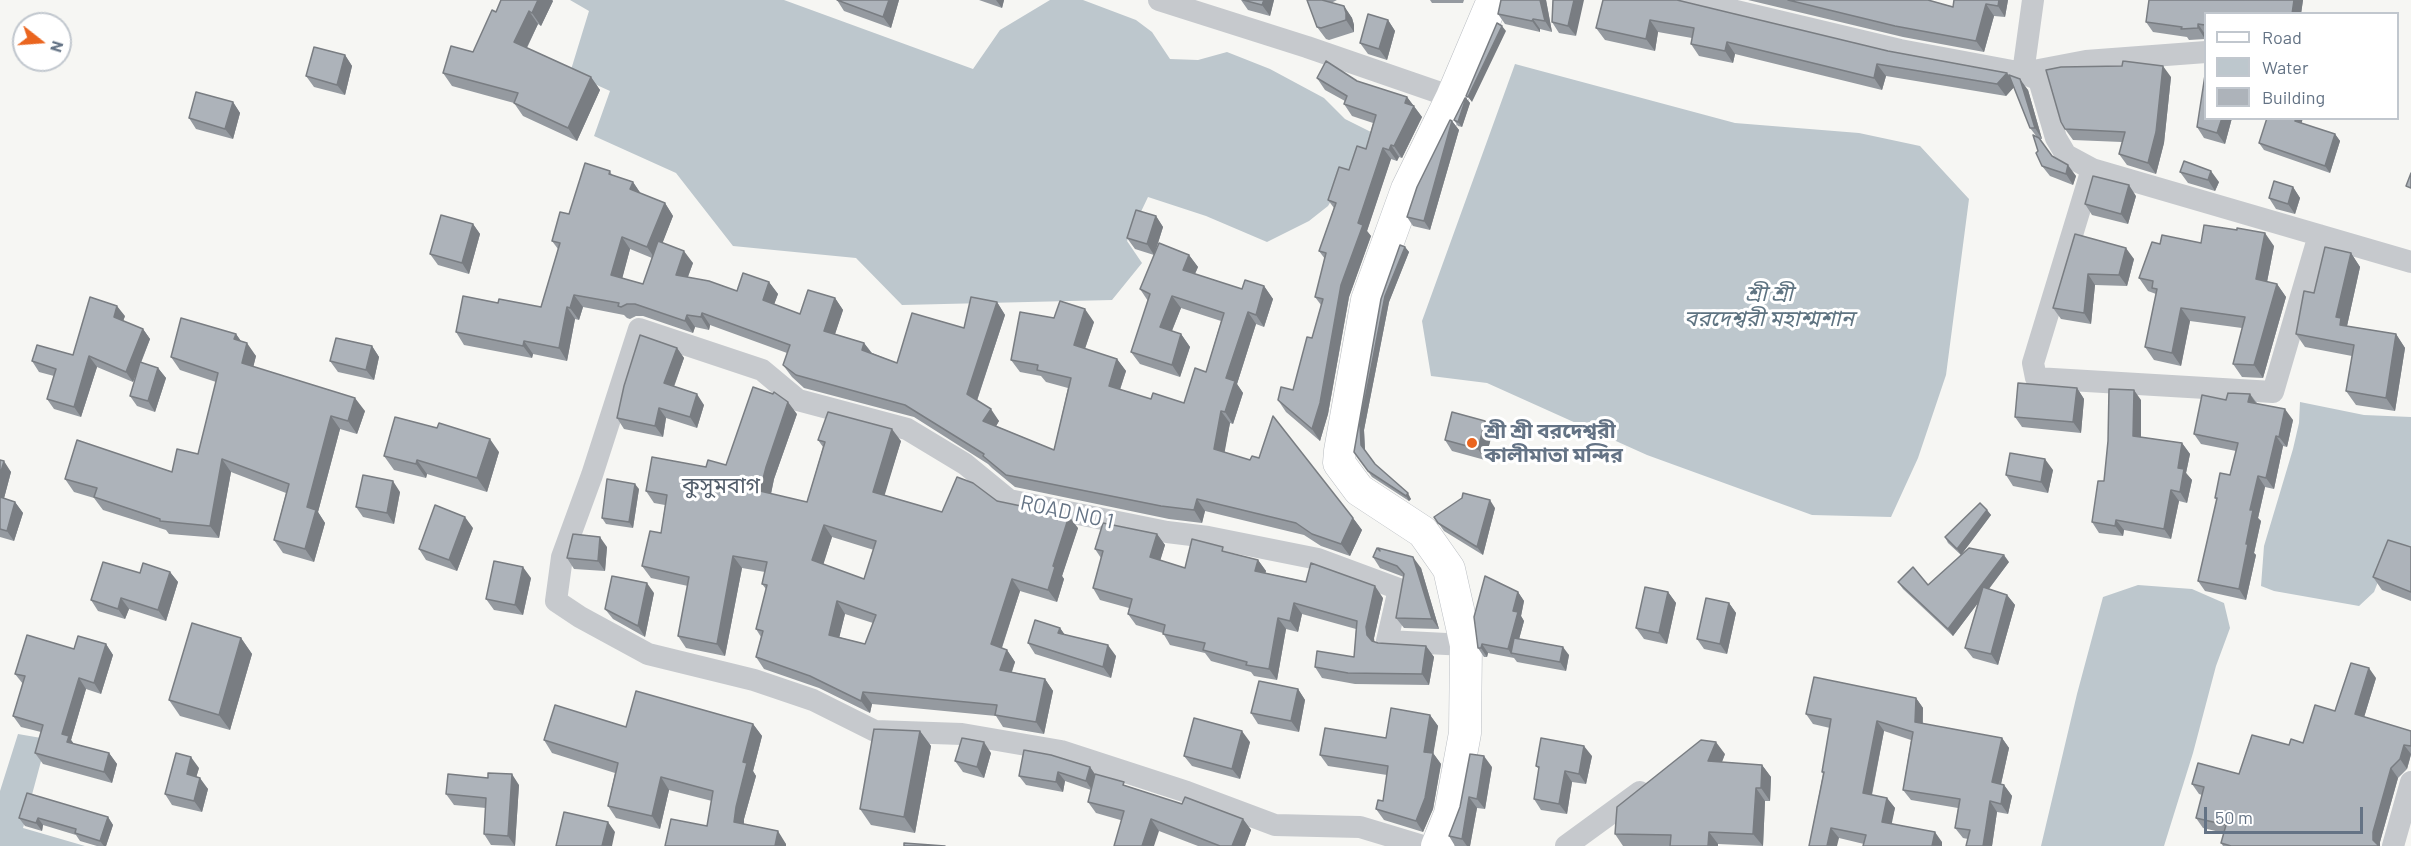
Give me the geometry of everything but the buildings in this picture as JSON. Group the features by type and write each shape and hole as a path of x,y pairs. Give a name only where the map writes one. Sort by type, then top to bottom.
{"street":[{"path":"1159,0 1307,47 1452,97"},
{"path":"1437,846 1450,814 1465,732 1466,645 1449,569 1423,532 1359,490 1339,464 1367,300 1407,189 1452,97 1493,0"},
{"path":"1690,0 1900,50 2023,73 2039,80 2056,138 2066,155 2092,170 2411,262"},
{"path":"2023,73 2033,0"},
{"path":"2023,73 2086,61 2204,52"},
{"path":"2092,170 2033,363 2036,378 2273,392 2319,236"},
{"name":"ROAD NO 1","path":"1424,846 1360,828 1275,825 1187,792 1061,751 962,734 875,731 813,700 754,680 648,654 580,617 556,601 562,556 592,475 639,329 762,370 798,400 907,429 965,464 1009,500 1318,559 1398,589 1387,641 1466,645"},
{"path":"1566,846 1655,780"},
{"path":"2393,846 2411,782"}],"water":[{"path":"570,0 784,0 973,69 1000,30 1050,0 1083,0 1136,20 1152,32 1170,59 1198,60 1227,52 1270,69 1324,98 1345,119 1373,133 1367,154 1359,150 1352,161 1358,166 1346,176 1328,206 1309,221 1267,242 1206,216 1148,197 1127,241 1142,263 1112,300 902,305 856,258 733,246 676,173 594,136 610,91 570,73 589,11"},
{"name":"শ্রী শ্রী বরদেশ্বরী মহাশ্মশান","path":"1515,64 1735,123 1859,133 1920,146 1969,199 1946,375 1918,458 1891,517 1812,515 1647,455 1487,383 1431,376 1422,321"},
{"path":"2300,402 2364,415 2411,417 2411,546 2393,544 2374,592 2359,606 2274,591 2261,586 2264,546 2293,449 2299,423"},
{"path":"2138,585 2192,589 2224,603 2230,628 2216,666 2193,753 2164,846 2041,846 2103,597"},
{"path":"18,734 47,739 23,828 85,846 0,846 0,791"}],"place":[{"name":"শ্রী শ্রী বরদেশ্বরী কালীমাতা মন্দির","path":"1472,443"}],"district":[{"name":"কুসুমবাগ","path":"721,486"}]}
